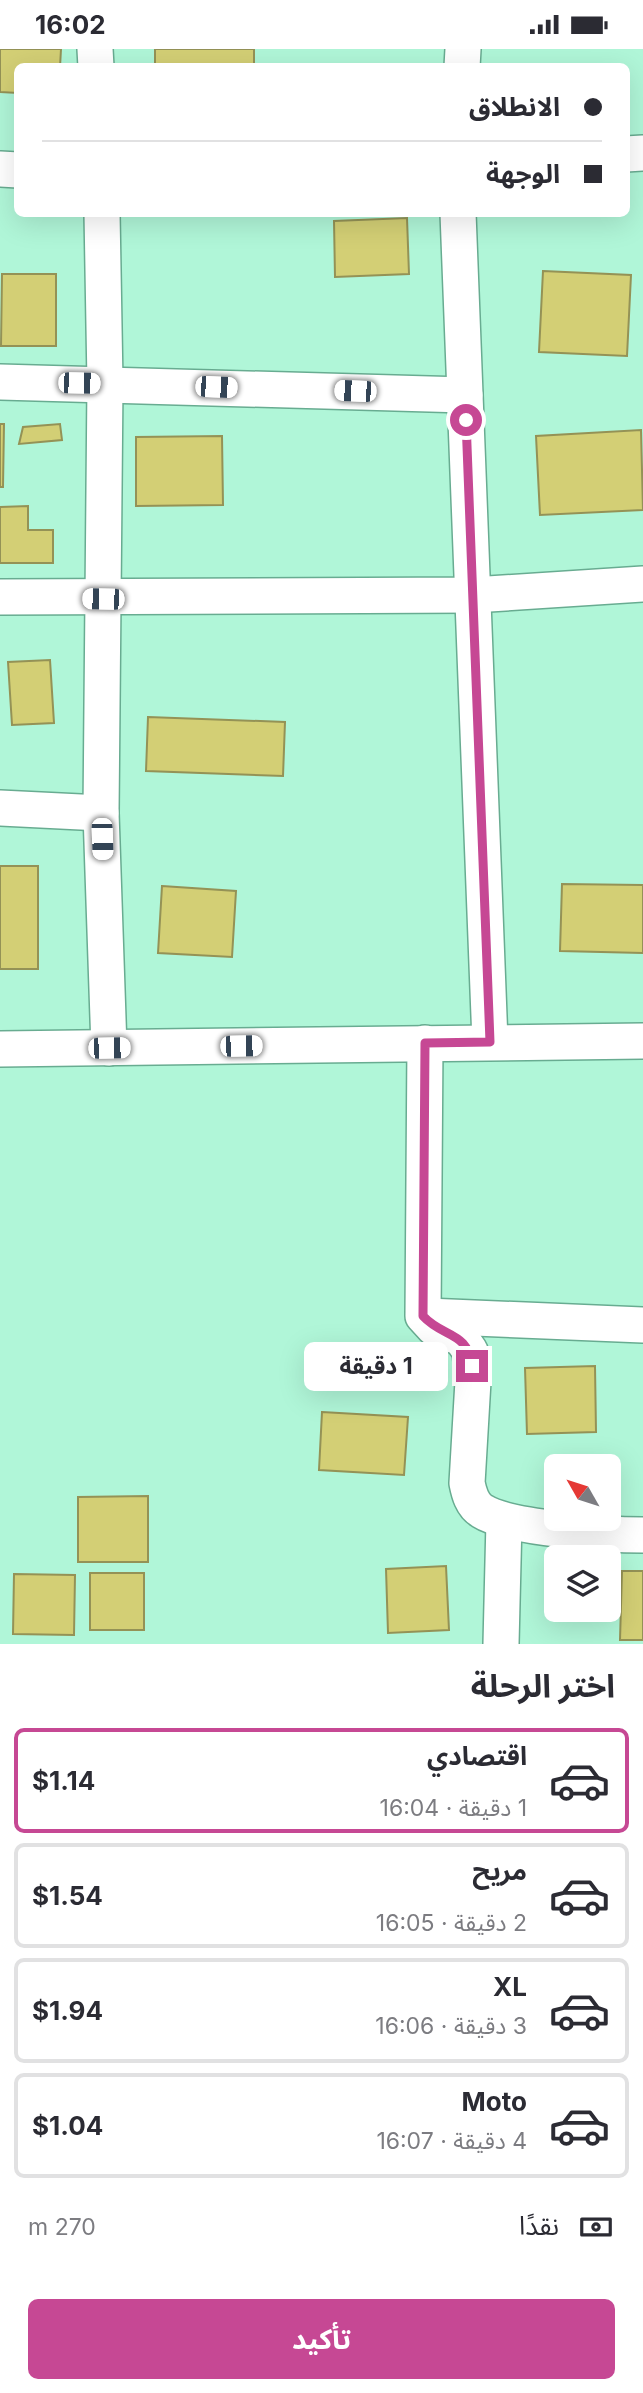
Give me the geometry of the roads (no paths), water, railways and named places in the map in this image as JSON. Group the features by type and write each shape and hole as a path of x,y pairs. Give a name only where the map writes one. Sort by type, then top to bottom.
{"street":[{"path":"102,217 105,383 101,813 109,1048"},
{"path":"458,217 490,1042"},
{"path":"0,382 465,395"},
{"path":"0,597 103,599 473,595 643,584"},
{"path":"0,808 101,813"},
{"path":"0,1049 643,1041"},
{"path":"425,1043 423,1316 434,1328 461,1338 470,1351 473,1381 467,1483 471,1498 479,1510 504,1521 643,1535"},
{"path":"423,1316 643,1325"},
{"path":"500,1644 504,1521"}]}
